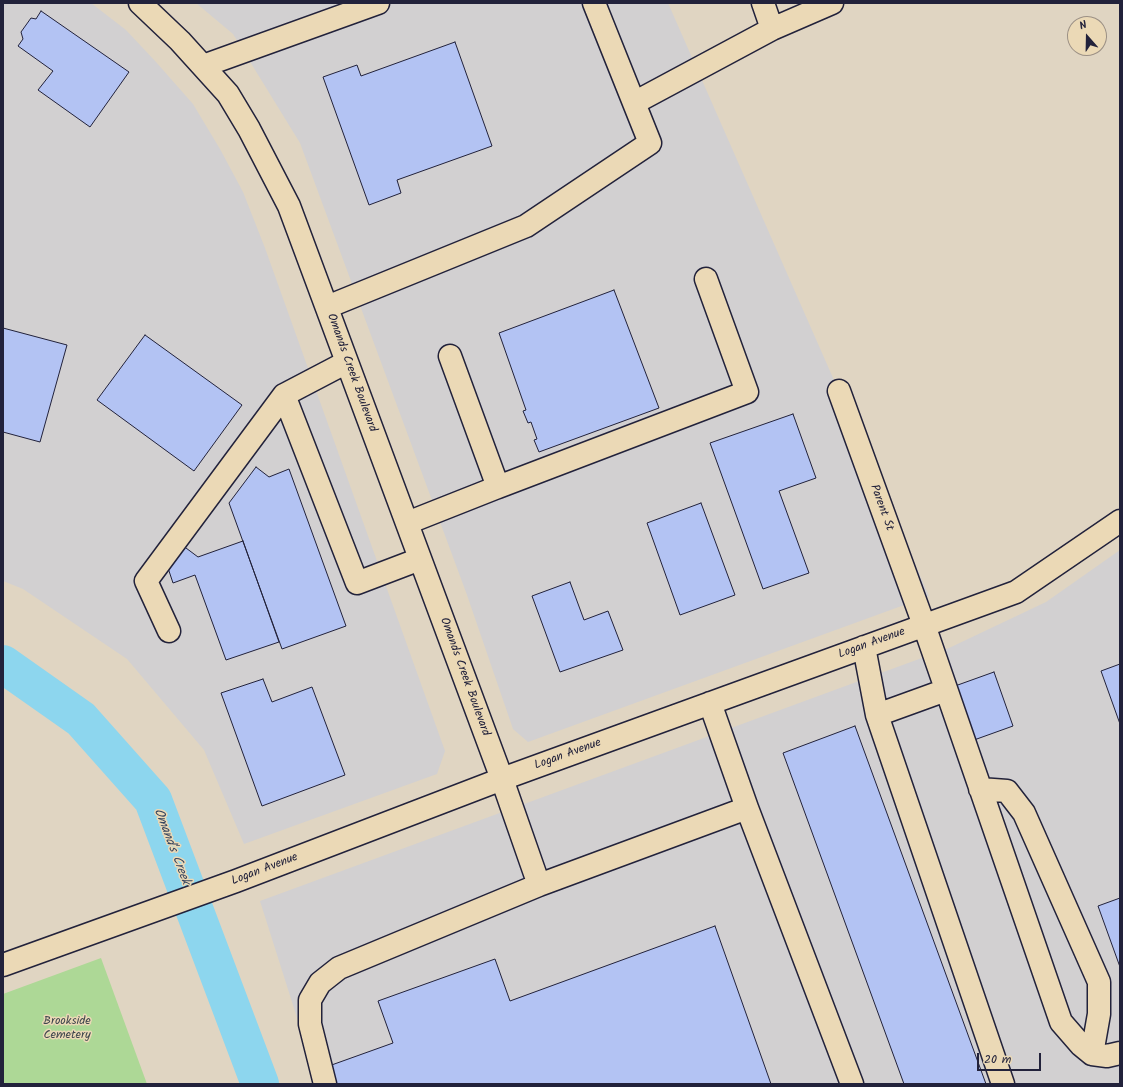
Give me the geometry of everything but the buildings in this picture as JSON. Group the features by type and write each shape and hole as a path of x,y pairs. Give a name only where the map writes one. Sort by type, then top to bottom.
{"street":[{"path":"203,66 378,3"},
{"path":"327,307 526,226 650,143 594,3"},
{"path":"762,3 772,28"},
{"path":"634,103 772,28 832,3"},
{"name":"Omands Creek Boulevard","path":"148,5 228,94 249,129 289,206 502,779 539,885"},
{"path":"407,522 747,392 706,279"},
{"path":"450,356 498,487"},
{"path":"169,631 146,581 284,395 347,362"},
{"name":"Parent St","path":"839,391 924,625 1060,1022 1081,1045 1092,1054"},
{"path":"284,395 357,583 420,560"},
{"name":"Logan Avenue","path":"3,965 236,881 502,779 1016,592 1120,521"},
{"path":"864,647 877,715 1003,1084"},
{"path":"877,715 946,690"},
{"path":"710,704 747,808 852,1084"},
{"path":"980,789 1006,791 1024,813 1099,982 1099,1014 1092,1054 1107,1056 1120,1053"},
{"path":"325,1084 310,1024 310,1000 320,983 339,968 539,885 747,808"}],"shaded area":[{"path":"3,3 91,3 126,30 156,62 193,104 220,149 243,192 265,248 445,751 437,774 244,844 204,750 127,659 23,589 3,581"},
{"path":"196,3 668,3 929,596 528,742 513,729 467,595 300,143 233,34"},
{"path":"1120,550 1120,1084 318,1084 260,901 949,648 1046,602"}],"green space":[{"name":"Brookside Cemetery","path":"101,958 147,1084 3,1084 3,994"}],"waterway":[{"name":"Omand's Creek","path":"3,664 81,719 153,800 260,1084"}]}
